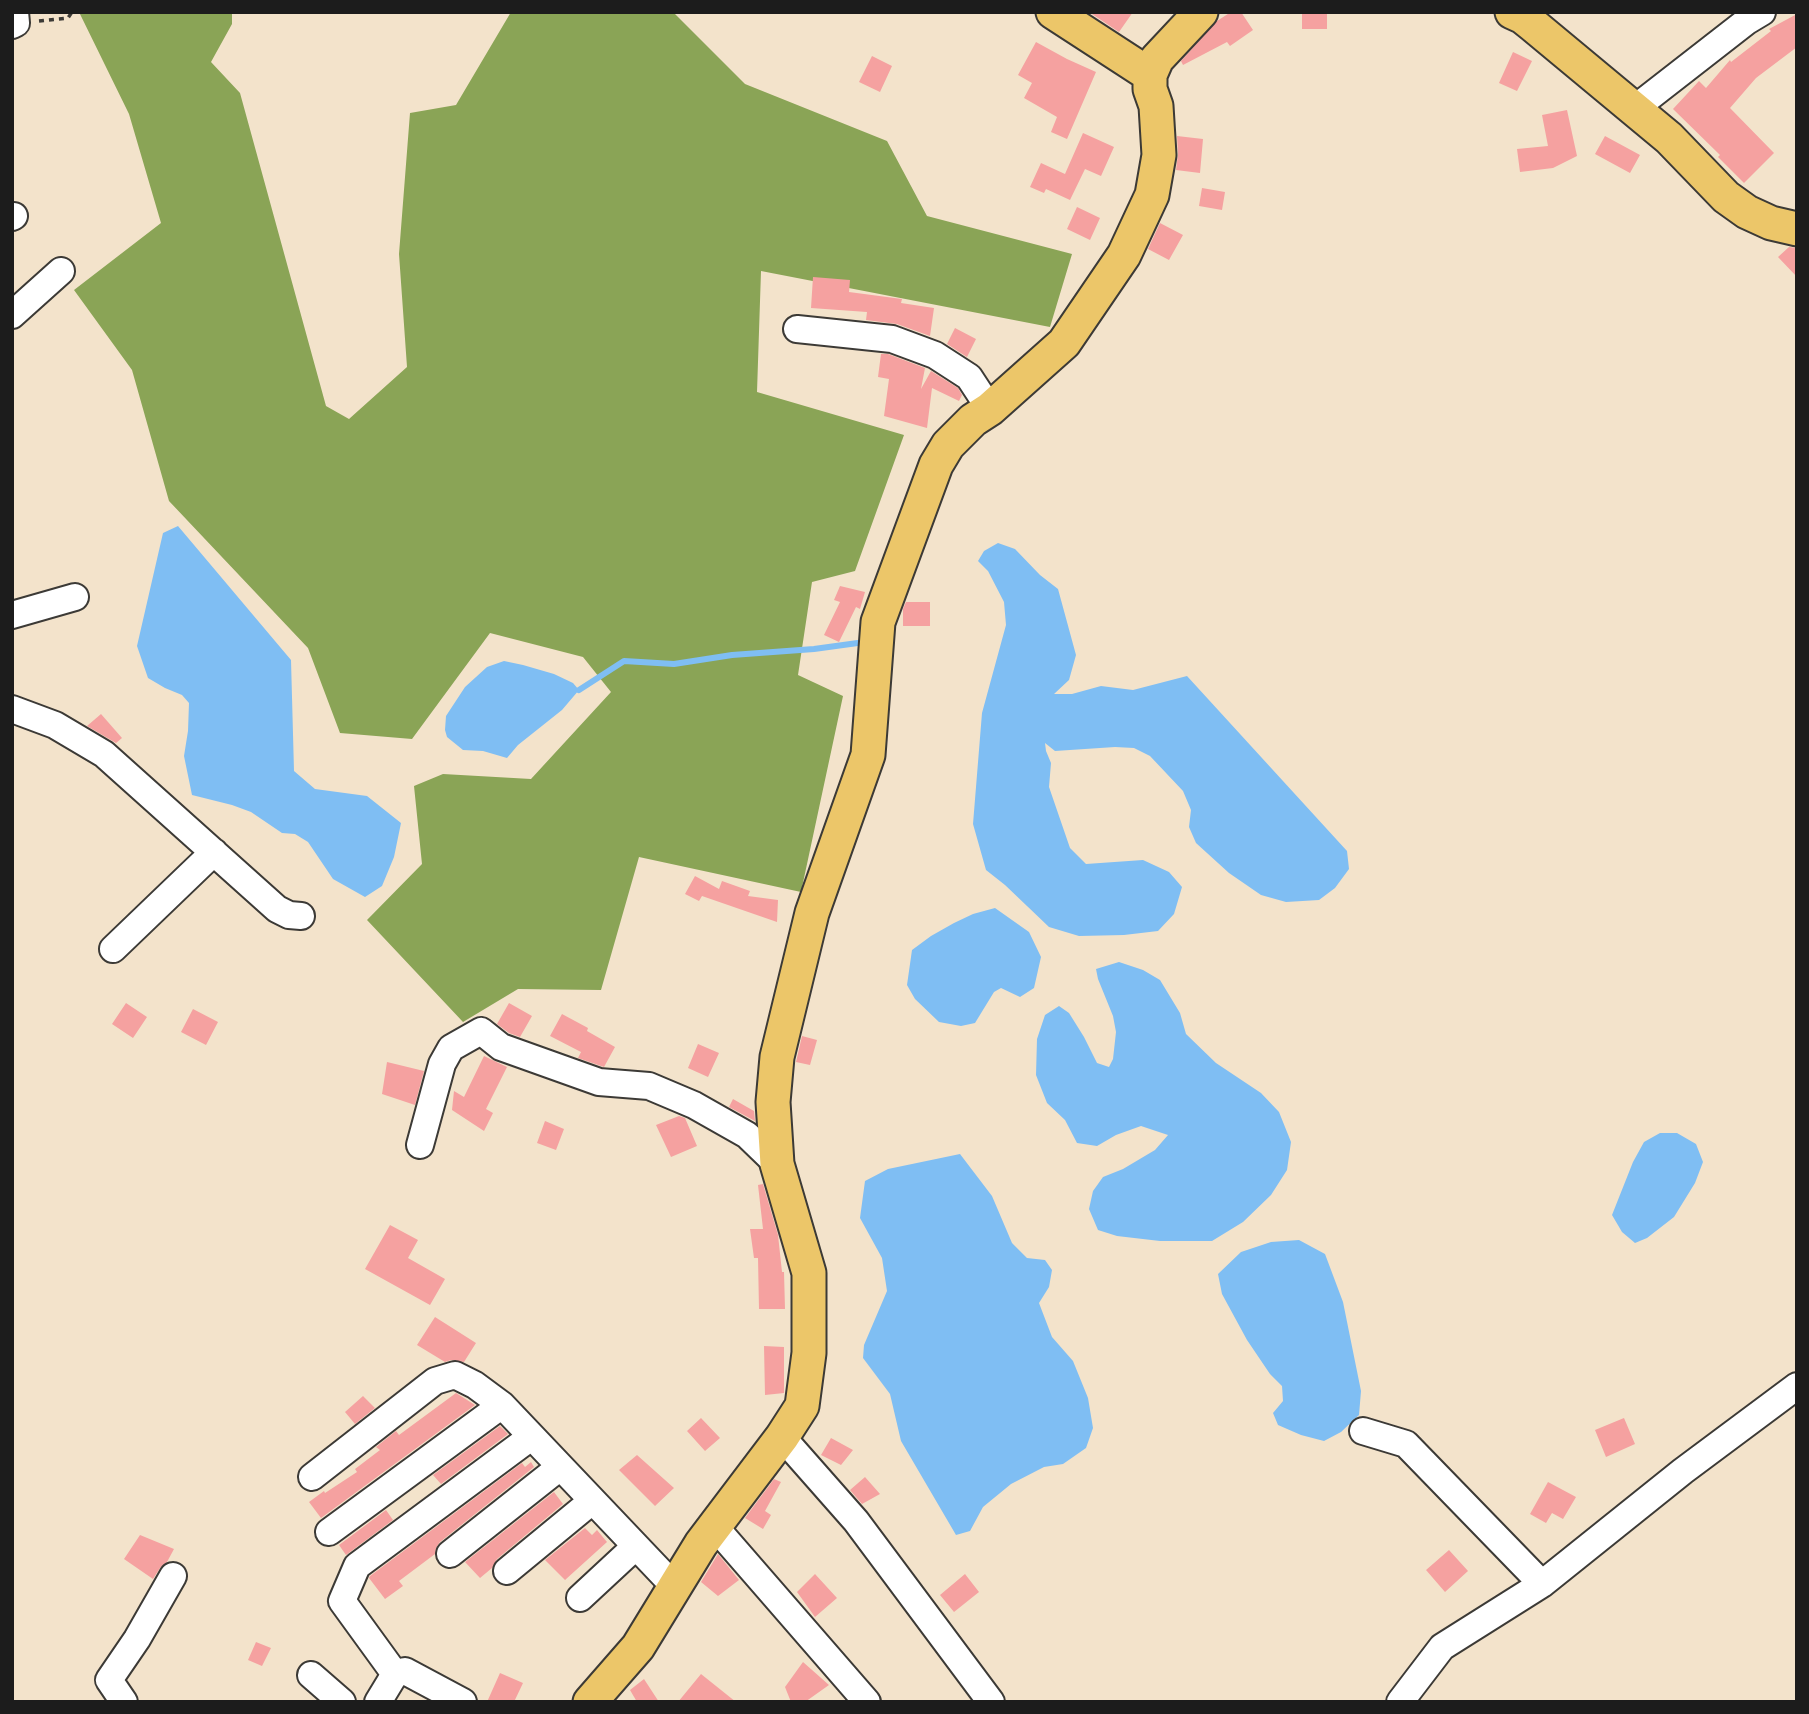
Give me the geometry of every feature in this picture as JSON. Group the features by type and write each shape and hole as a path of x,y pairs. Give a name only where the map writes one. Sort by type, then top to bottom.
{"main road":[{"path":"1053,12 1150,75"},
{"path":"590,1702 638,1647 701,1544 782,1437 802,1406 809,1353 809,1273 777,1164 773,1102 777,1057 813,913 868,755 878,622 936,465 948,445 973,420 990,410 1064,343 1124,255 1152,195 1159,155 1156,106 1150,89 1150,75 1157,59 1201,12"},
{"path":"1512,12 1522,17 1669,138 1726,197 1747,212 1771,223 1797,229"}],"street":[{"path":"1634,109 1762,12"},
{"path":"12,315 61,271"},
{"path":"797,329 892,339 934,355 969,377 990,410"},
{"path":"12,615 75,597"},
{"path":"12,709 55,725 104,754 277,909 289,915 301,916"},
{"path":"113,949 214,852"},
{"path":"420,1145 442,1064 451,1048 481,1031 501,1047 598,1082 649,1086 694,1105 747,1135 777,1164"},
{"path":"312,1477 435,1381 455,1375 475,1385 502,1405 675,1587"},
{"path":"1400,1702 1443,1647 1542,1584 1683,1471 1797,1386"},
{"path":"329,1532 502,1405"},
{"path":"1363,1431 1406,1444 1542,1584"},
{"path":"395,1675 342,1601 357,1566 531,1437"},
{"path":"782,1437 856,1521 991,1702"},
{"path":"450,1554 560,1467"},
{"path":"507,1571 592,1501"},
{"path":"715,1527 867,1702"},
{"path":"580,1598 636,1546"},
{"path":"124,1702 109,1680 137,1639 173,1576"},
{"path":"378,1702 395,1675 405,1671 463,1702"},
{"path":"311,1675 342,1702"}],"path":[{"path":"14,20 68,18 72,12"}],"green space":[{"path":"79,12 232,12 232,24 211,62 240,93 326,406 349,419 407,367 399,254 410,113 456,105 511,12 673,12 745,84 887,141 927,216 1072,254 1050,327 761,271 757,392 904,435 855,571 812,582 798,675 843,696 801,892 639,857 601,990 518,989 463,1022 367,920 422,864 414,786 443,774 531,779 611,692 583,657 490,633 412,739 340,733 308,648 169,501 132,370 74,290 161,223 129,114"}],"water":[{"path":"178,526 291,660 294,771 315,789 367,796 401,823 394,857 382,886 365,897 333,879 308,842 295,834 282,833 251,812 192,795 184,756 189,703 182,695 148,678 137,646 163,533"},
{"path":"998,543 1015,549 1058,589 1076,655 1069,680 1054,694 1072,694 1101,686 1133,690 1187,676 1347,851 1349,869 1335,888 1319,900 1286,902 1261,895 1229,873 1196,843 1189,827 1191,810 1183,791 1150,756 1134,748 1115,747 1055,751 1045,743 1051,763 1049,787 1070,848 1086,864 1143,860 1169,872 1182,887 1174,914 1158,931 1079,936 1049,927 986,870 973,824 982,713 1006,625 1004,602 988,571 978,561 984,551"},
{"path":"504,661 554,674 573,683 579,690 562,710 518,745 507,758 483,751 463,750 447,737 446,716 465,687 487,667"},
{"path":"995,908 1029,932 1041,957 1034,988 1020,997 1001,988 994,992 975,1023 961,1026 939,1022 915,999 907,985 912,950 954,923"},
{"path":"1119,962 1143,970 1160,980 1180,1013 1186,1034 1216,1063 1261,1093 1279,1112 1291,1142 1287,1170 1271,1195 1243,1222 1212,1241 1160,1241 1117,1236 1098,1230 1089,1209 1093,1191 1103,1177 1123,1169 1155,1150 1168,1135 1141,1126 1116,1135 1097,1146 1077,1143 1065,1120 1047,1103 1036,1075 1037,1039 1045,1015 1059,1006 1069,1013 1097,1063 1109,1067 1113,1059 1116,1032 1096,969"},
{"path":"1660,1133 1677,1133 1696,1144 1703,1162 1695,1183 1674,1217 1647,1238 1635,1243 1622,1232 1612,1215 1644,1142"},
{"path":"960,1154 992,1196 1012,1243 1027,1258 1045,1260 1052,1270 1049,1287 1039,1303 1052,1337 1073,1361 1088,1398 1093,1428 1086,1448 1063,1464 1044,1467 1011,1484 983,1507 970,1531 956,1535 901,1441 890,1394 863,1358 864,1345 887,1291 882,1258 860,1218 865,1181 888,1169"},
{"path":"1299,1240 1325,1254 1343,1302 1361,1391 1359,1415 1341,1432 1324,1441 1278,1425 1273,1413 1283,1401 1282,1386 1270,1374 1247,1340 1222,1294 1218,1274 1241,1252 1271,1242"}],"building":[{"path":"1089,12 1133,12 1119,32"},
{"path":"1231,12 1241,12 1253,30 1230,46 1227,42 1183,65 1181,61 1217,21"},
{"path":"1302,12 1327,12 1327,29 1302,29"},
{"path":"1797,14 1797,47 1756,78 1730,108 1774,153 1744,183 1673,109 1699,81 1706,88 1730,60 1731,62 1771,31 1769,29"},
{"path":"1036,42 1096,72 1067,139 1051,132 1057,117 1024,98 1032,83 1018,75"},
{"path":"1513,52 1532,61 1517,91 1499,83"},
{"path":"872,56 892,66 880,92 859,82"},
{"path":"1567,110 1577,156 1553,168 1520,172 1517,149 1548,146 1542,115"},
{"path":"1083,133 1114,147 1101,176 1085,169 1070,200 1046,189 1044,193 1030,187 1041,163 1065,174"},
{"path":"1177,136 1203,139 1200,173 1176,170"},
{"path":"1605,136 1640,155 1630,173 1595,154"},
{"path":"1202,188 1225,192 1222,210 1199,206"},
{"path":"1077,207 1100,218 1090,240 1067,229"},
{"path":"1160,223 1183,235 1169,260 1148,249"},
{"path":"1789,247 1797,248 1797,277 1778,257"},
{"path":"813,277 850,280 849,292 902,299 901,303 934,308 930,336 897,324 866,320 867,312 811,308"},
{"path":"955,328 976,339 967,357 947,344"},
{"path":"881,354 888,354 925,368 921,389 931,371 958,388 962,395 959,401 932,388 927,428 884,416 889,379 878,377"},
{"path":"840,586 865,592 860,609 856,607 839,642 824,635 840,602 834,600"},
{"path":"906,602 930,602 930,626 903,626 903,609"},
{"path":"101,714 122,738 116,743 87,726"},
{"path":"695,876 719,889 722,881 750,891 748,896 778,900 777,922 702,896 699,901 685,894"},
{"path":"126,1003 147,1017 133,1038 112,1024"},
{"path":"509,1003 532,1016 520,1037 497,1024"},
{"path":"193,1009 218,1022 206,1045 181,1032"},
{"path":"562,1014 615,1047 604,1067 578,1058 581,1052 550,1036"},
{"path":"802,1036 817,1040 810,1065 796,1062"},
{"path":"698,1044 719,1053 708,1077 688,1068"},
{"path":"484,1056 507,1067 486,1109 493,1113 484,1131 452,1110 454,1091 464,1097"},
{"path":"387,1062 424,1071 415,1105 382,1094"},
{"path":"733,1099 754,1111 755,1121 729,1107"},
{"path":"679,1116 685,1118 697,1146 671,1157 656,1125"},
{"path":"545,1121 564,1129 556,1150 537,1143"},
{"path":"763,1184 778,1235 784,1272 785,1309 759,1309 758,1258 754,1258 750,1229 763,1229 758,1185"},
{"path":"390,1225 418,1240 408,1258 445,1279 430,1305 365,1269"},
{"path":"435,1317 476,1343 464,1362 445,1362 417,1345"},
{"path":"764,1346 784,1347 784,1393 765,1395"},
{"path":"456,1393 475,1405 321,1518 309,1502 357,1472 355,1469 380,1450 376,1447 396,1431 399,1435"},
{"path":"363,1396 375,1408 355,1424 345,1412"},
{"path":"701,1418 720,1438 705,1451 687,1431"},
{"path":"1624,1418 1635,1444 1606,1457 1595,1430"},
{"path":"500,1426 508,1434 441,1484 433,1475"},
{"path":"831,1438 853,1450 841,1465 821,1455"},
{"path":"637,1455 674,1488 655,1506 619,1470"},
{"path":"531,1462 534,1467 440,1542 435,1554 399,1581 403,1586 385,1599 370,1576 522,1463 525,1467"},
{"path":"865,1477 880,1494 862,1504 850,1490"},
{"path":"774,1479 781,1482 765,1511 771,1515 763,1529 745,1518"},
{"path":"1548,1482 1576,1497 1563,1519 1552,1513 1546,1523 1530,1514"},
{"path":"554,1492 563,1504 497,1559 492,1568 480,1578 465,1562"},
{"path":"386,1510 393,1520 346,1555 339,1545"},
{"path":"585,1528 592,1535 597,1530 607,1542 565,1580 545,1560"},
{"path":"140,1535 174,1549 153,1579 124,1559"},
{"path":"1449,1550 1468,1571 1445,1592 1426,1570"},
{"path":"718,1554 739,1580 718,1596 701,1582"},
{"path":"815,1574 837,1598 815,1617 797,1592"},
{"path":"965,1574 979,1592 954,1612 940,1595"},
{"path":"256,1642 271,1648 262,1666 248,1660"},
{"path":"803,1662 829,1685 805,1702 791,1702 785,1687"},
{"path":"500,1673 523,1683 514,1702 487,1702"},
{"path":"701,1674 736,1702 678,1702"},
{"path":"644,1679 659,1702 637,1702 630,1690"}],"waterway":[{"path":"579,690 624,661 674,664 732,655 865,642"}]}
